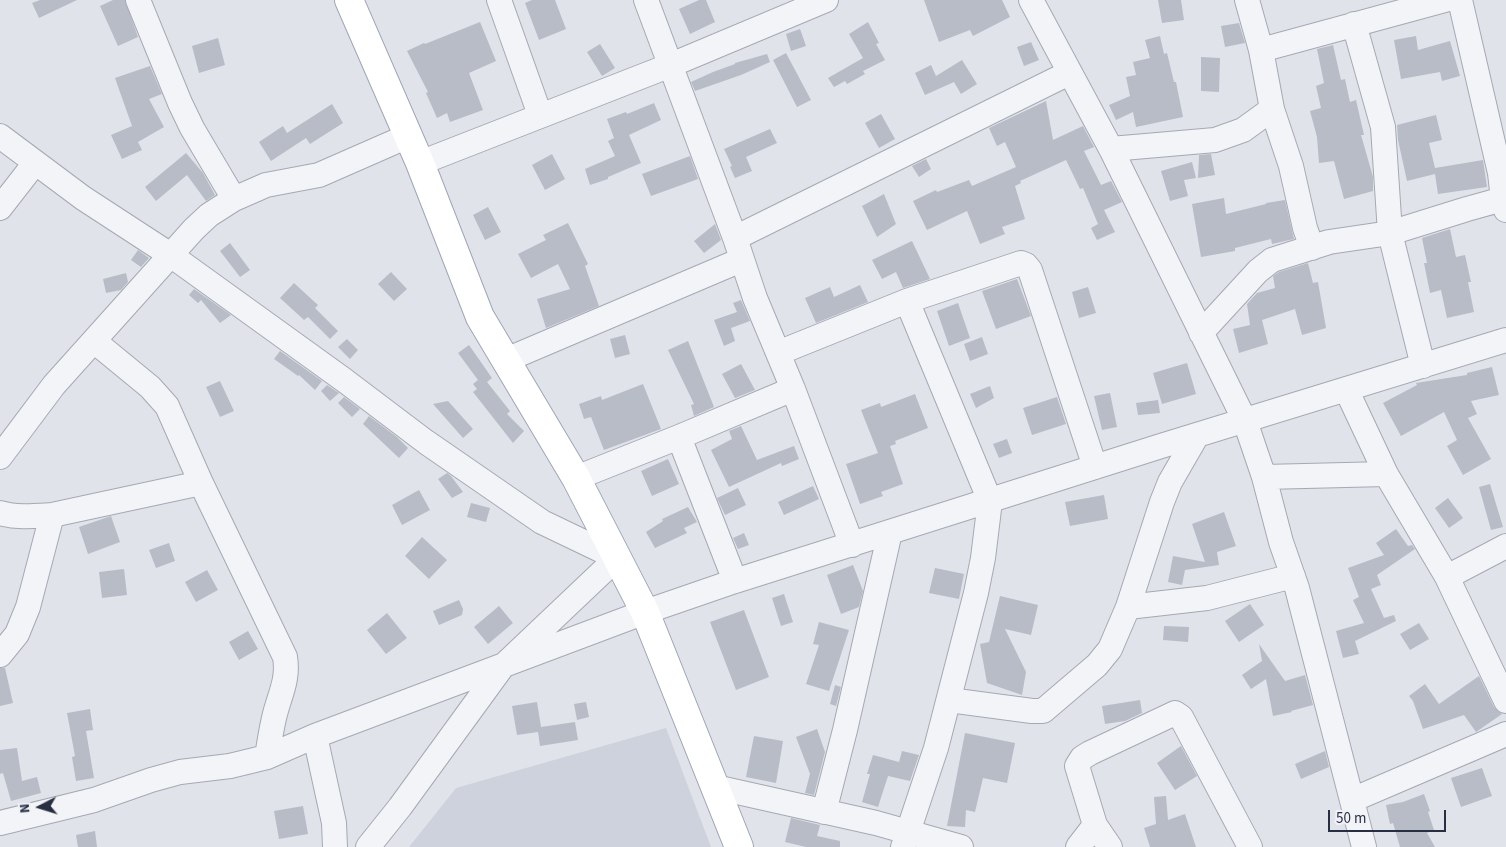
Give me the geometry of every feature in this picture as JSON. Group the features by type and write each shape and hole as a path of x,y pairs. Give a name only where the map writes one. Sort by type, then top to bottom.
{"main road":[{"path":"349,0 420,163 480,317 576,478 645,612 739,847"}],"street":[{"path":"138,0 180,104 234,199"},
{"path":"499,0 540,115"},
{"path":"646,0 755,298 793,389 852,545"},
{"path":"420,163 671,65 826,0"},
{"path":"1031,0 1111,149 1245,421 1264,477 1281,542 1293,576 1364,847"},
{"path":"1247,0 1261,50 1272,109 1291,166 1312,248"},
{"path":"1261,50 1444,0"},
{"path":"1200,333 1258,271 1272,260 1329,242 1390,233 1467,208 1504,204 1503,170 1460,0"},
{"path":"1354,24 1383,127 1390,233 1423,366"},
{"path":"506,360 738,249 1069,72"},
{"path":"1111,149 1215,140 1243,130 1272,109"},
{"path":"0,136 83,198 172,256 344,380 426,442 534,517 617,558 502,667 400,807 368,847"},
{"path":"0,457 54,385 172,256 194,229 209,215 234,199 266,185 319,175 408,136"},
{"path":"0,208 35,163"},
{"path":"778,353 907,301 1021,263 1030,270 1095,467"},
{"path":"906,839 936,748 976,593 983,558 990,501 907,301"},
{"path":"0,823 94,800 180,772 230,766 267,757 315,736 645,612 735,581 1506,340"},
{"path":"94,341 150,387 167,406 201,483 285,657 287,669 274,718 267,757"},
{"path":"576,478 679,438 793,389"},
{"path":"1346,389 1386,474 1447,577 1506,701"},
{"path":"948,700 1042,711 1097,664 1110,649 1128,607 1170,482 1196,436"},
{"path":"679,438 735,581"},
{"path":"1264,477 1386,474"},
{"path":"0,513 30,517 52,515 201,483"},
{"path":"0,655 17,634 28,606 52,515"},
{"path":"824,812 845,730 890,532"},
{"path":"1447,577 1506,546"},
{"path":"1128,607 1207,598 1293,576"},
{"path":"1110,847 1094,825 1077,766 1082,758 1090,752 1175,713 1181,717 1250,847"},
{"path":"1352,800 1506,734"},
{"path":"315,736 334,823 335,847"},
{"path":"715,787 876,823 906,839 961,847"},
{"path":"1078,847 1094,825"}],"shaded area":[{"path":"666,728 711,847 409,847 456,788"}],"building":[{"path":"40,0 77,0 39,18 32,3"},
{"path":"113,0 125,0 138,37 118,46 100,6"},
{"path":"532,0 555,0 566,29 539,40 525,3"},
{"path":"699,0 706,0 715,22 690,34 679,9"},
{"path":"924,0 1002,0 1010,17 973,36 970,30 939,42"},
{"path":"1158,0 1181,0 1184,20 1162,23"},
{"path":"480,22 496,61 469,73 483,110 450,122 447,113 437,118 426,93 428,92 407,51"},
{"path":"868,22 879,43 876,44 885,60 863,71 865,74 847,84 845,81 834,87 828,78 863,58 849,34"},
{"path":"1239,23 1245,43 1225,47 1221,26"},
{"path":"800,29 806,46 791,51 786,34"},
{"path":"1160,36 1164,54 1167,53 1174,82 1176,82 1183,117 1136,127 1133,112 1116,120 1109,105 1130,96 1126,77 1136,75 1133,62 1150,58 1145,40"},
{"path":"1416,36 1418,50 1450,41 1460,76 1442,81 1440,72 1401,79 1394,40"},
{"path":"218,38 225,65 199,73 192,46"},
{"path":"1031,42 1039,60 1024,66 1017,47"},
{"path":"600,44 615,68 602,76 587,52"},
{"path":"1333,45 1341,80 1345,79 1350,102 1356,100 1364,135 1361,135 1373,177 1373,191 1344,199 1334,161 1319,163 1317,137 1310,111 1321,108 1316,86 1324,83 1317,49"},
{"path":"786,53 811,100 797,107 773,60"},
{"path":"767,54 770,62 741,75 695,91 691,82 735,63"},
{"path":"1201,57 1220,58 1219,92 1201,91"},
{"path":"962,60 977,84 961,94 954,82 925,95 915,73 931,65 936,76"},
{"path":"150,66 162,94 149,99 164,127 138,142 142,150 122,159 111,135 132,126 115,78"},
{"path":"1046,101 1053,140 1083,126 1094,147 1084,151 1101,185 1111,181 1122,202 1104,210 1115,232 1097,240 1091,228 1098,224 1083,188 1080,189 1066,160 1020,181 1021,183 1015,186 1025,219 1002,227 1005,234 980,244 967,211 927,230 913,201 936,190 937,192 969,180 972,186 1016,167 1005,142 997,146 989,128"},
{"path":"654,103 661,120 629,135 641,163 608,177 608,179 590,185 585,169 615,156 608,141 614,138 607,119 626,112 627,114"},
{"path":"332,104 343,123 310,144 306,138 271,161 259,142 283,126 287,133"},
{"path":"881,114 895,139 879,148 865,123"},
{"path":"1436,115 1442,140 1429,143 1435,168 1483,160 1487,187 1438,194 1435,174 1407,181 1398,140 1397,125"},
{"path":"770,129 777,143 746,157 752,171 735,178 724,149"},
{"path":"186,153 203,173 215,195 206,201 187,175 156,201 145,187"},
{"path":"552,154 565,179 545,190 532,165"},
{"path":"1211,154 1215,175 1198,178 1199,155"},
{"path":"690,156 698,179 651,196 642,174"},
{"path":"926,159 931,169 919,177 912,166"},
{"path":"1192,162 1196,178 1184,180 1188,196 1170,201 1161,171"},
{"path":"884,194 896,224 877,237 862,206"},
{"path":"1224,198 1226,214 1285,200 1294,239 1272,244 1271,239 1235,248 1235,251 1201,257 1192,204"},
{"path":"488,207 501,232 485,240 473,215"},
{"path":"568,223 588,264 585,266 599,306 546,328 537,299 570,289 558,264 531,278 518,254 546,240 543,235"},
{"path":"715,224 721,240 704,253 694,241"},
{"path":"1450,229 1456,257 1465,255 1471,282 1468,282 1474,312 1447,318 1441,290 1430,293 1424,263 1427,263 1422,238"},
{"path":"912,241 930,279 903,288 896,272 882,279 872,260"},
{"path":"230,243 250,270 240,277 220,251"},
{"path":"138,250 149,258 141,267 131,260"},
{"path":"1308,263 1313,283 1318,282 1326,328 1302,335 1295,309 1262,320 1268,344 1239,353 1233,329 1250,325 1247,304 1257,293 1275,288 1273,276 1279,272"},
{"path":"391,272 407,289 394,301 378,284"},
{"path":"126,273 128,282 121,290 106,293 103,279"},
{"path":"1017,279 1031,316 996,329 982,291"},
{"path":"294,283 318,305 315,308 338,331 330,339 308,317 304,320 280,298"},
{"path":"860,285 868,302 816,323 805,298 830,287 834,297"},
{"path":"1088,287 1096,313 1079,318 1072,292"},
{"path":"194,289 231,315 220,323 201,300 198,303 189,295"},
{"path":"741,300 750,321 731,328 735,341 724,346 714,320 737,312 733,303"},
{"path":"958,303 970,338 949,346 937,311"},
{"path":"625,335 630,354 615,358 610,339"},
{"path":"982,337 988,354 970,361 964,344"},
{"path":"347,339 358,350 350,359 338,347"},
{"path":"688,341 714,407 694,416 691,405 694,404 668,350"},
{"path":"469,345 492,378 487,382 510,411 507,414 524,431 513,443 473,392 477,389 473,384 478,380 458,353"},
{"path":"280,351 322,381 315,390 299,375 274,359"},
{"path":"1187,363 1196,394 1162,404 1153,373"},
{"path":"741,364 755,390 735,398 722,374"},
{"path":"1492,367 1499,395 1471,401 1477,414 1468,418 1491,459 1463,475 1447,446 1457,440 1444,412 1401,436 1383,403 1417,385 1416,383 1467,375 1467,373"},
{"path":"220,381 234,411 220,417 206,387"},
{"path":"643,384 661,429 604,450 591,417 584,419 579,404 601,396 602,400"},
{"path":"327,385 339,393 330,401 321,391"},
{"path":"990,386 994,398 976,408 970,394"},
{"path":"1110,393 1117,427 1102,430 1094,396"},
{"path":"915,394 928,428 895,441 896,444 890,446 903,484 881,492 883,496 860,504 846,464 878,453 861,410 880,403 881,407"},
{"path":"344,397 360,409 352,417 338,403"},
{"path":"1057,397 1066,424 1032,435 1023,408"},
{"path":"1158,400 1160,413 1138,415 1136,403"},
{"path":"448,401 473,429 463,438 433,404"},
{"path":"369,416 397,437 408,448 399,458 363,424"},
{"path":"741,426 757,460 794,446 799,459 782,466 781,463 729,487 711,450 732,439 729,431"},
{"path":"1007,439 1012,453 999,458 993,444"},
{"path":"668,459 679,484 652,496 641,471"},
{"path":"447,473 463,492 452,498 438,479"},
{"path":"1490,484 1503,527 1491,530 1479,487"},
{"path":"813,486 819,499 784,515 778,502"},
{"path":"738,488 746,505 725,515 717,498"},
{"path":"419,490 430,510 402,525 392,505"},
{"path":"1104,495 1108,519 1070,526 1065,502"},
{"path":"1448,498 1463,518 1449,528 1435,508"},
{"path":"471,503 490,508 486,522 467,517"},
{"path":"688,507 697,522 684,528 687,533 655,548 646,532 663,521 662,519"},
{"path":"1224,512 1236,546 1217,552 1219,565 1185,570 1182,585 1168,582 1173,556 1205,562 1192,524"},
{"path":"111,516 120,542 88,554 79,527"},
{"path":"1396,529 1408,546 1412,545 1415,549 1377,575 1381,585 1371,589 1384,618 1394,615 1396,621 1355,641 1359,654 1343,658 1336,631 1364,623 1353,600 1359,597 1348,568 1384,555 1376,543"},
{"path":"744,533 749,545 738,549 733,538"},
{"path":"422,537 447,560 429,579 405,556"},
{"path":"169,543 175,561 156,568 149,550"},
{"path":"853,565 863,591 859,607 841,614 827,575"},
{"path":"935,568 964,574 959,599 929,593"},
{"path":"124,569 127,595 102,598 99,572"},
{"path":"207,570 218,590 196,602 185,582"},
{"path":"784,594 793,622 781,626 772,598"},
{"path":"1000,596 1038,605 1031,635 1005,629 1026,672 1022,695 987,683 980,644 989,642"},
{"path":"459,600 463,609 462,615 439,625 433,611"},
{"path":"1250,604 1264,625 1239,642 1225,621"},
{"path":"499,606 513,623 488,644 474,627"},
{"path":"744,610 769,677 736,690 710,622"},
{"path":"387,613 407,638 386,654 367,630"},
{"path":"819,622 849,630 829,691 806,684 819,645 813,644"},
{"path":"1419,623 1429,639 1410,650 1400,634"},
{"path":"1164,626 1189,627 1188,642 1163,640"},
{"path":"248,631 258,649 239,660 229,642"},
{"path":"1259,644 1285,681 1305,675 1313,705 1273,716 1266,679 1251,689 1242,675 1262,661"},
{"path":"0,668 5,668 13,703 0,706"},
{"path":"1479,676 1494,707 1502,714 1476,732 1464,715 1423,729 1413,701 1409,696 1425,684 1439,704"},
{"path":"835,685 841,687 836,706 830,704"},
{"path":"1140,700 1142,713 1125,721 1105,724 1102,706"},
{"path":"537,702 541,727 575,722 578,740 540,746 538,732 517,735 512,706"},
{"path":"586,702 589,717 577,720 574,704"},
{"path":"90,709 93,730 86,731 94,778 76,781 72,757 75,756 67,713"},
{"path":"817,729 825,752 814,795 805,793 810,774 796,737"},
{"path":"965,733 1015,743 1007,783 983,778 975,812 966,810 965,827 947,826"},
{"path":"754,736 783,741 776,783 746,777"},
{"path":"1181,746 1197,776 1175,790 1157,763"},
{"path":"17,748 22,781 37,777 41,793 11,801 3,773 0,774 0,750"},
{"path":"902,751 919,755 910,781 888,776 878,807 862,802 870,774 867,774 873,755 899,762"},
{"path":"1325,751 1329,767 1301,779 1295,764"},
{"path":"1482,768 1492,796 1461,807 1451,778"},
{"path":"1424,794 1434,830 1427,833 1435,847 1400,847 1393,823 1390,824 1386,805 1403,802"},
{"path":"1166,796 1168,820 1185,814 1196,847 1150,847 1144,828 1156,824 1154,797"},
{"path":"303,806 308,834 279,839 274,811"},
{"path":"791,818 820,825 817,836 840,841 840,847 806,847 785,842"},
{"path":"95,831 97,847 78,847 76,835"}]}
